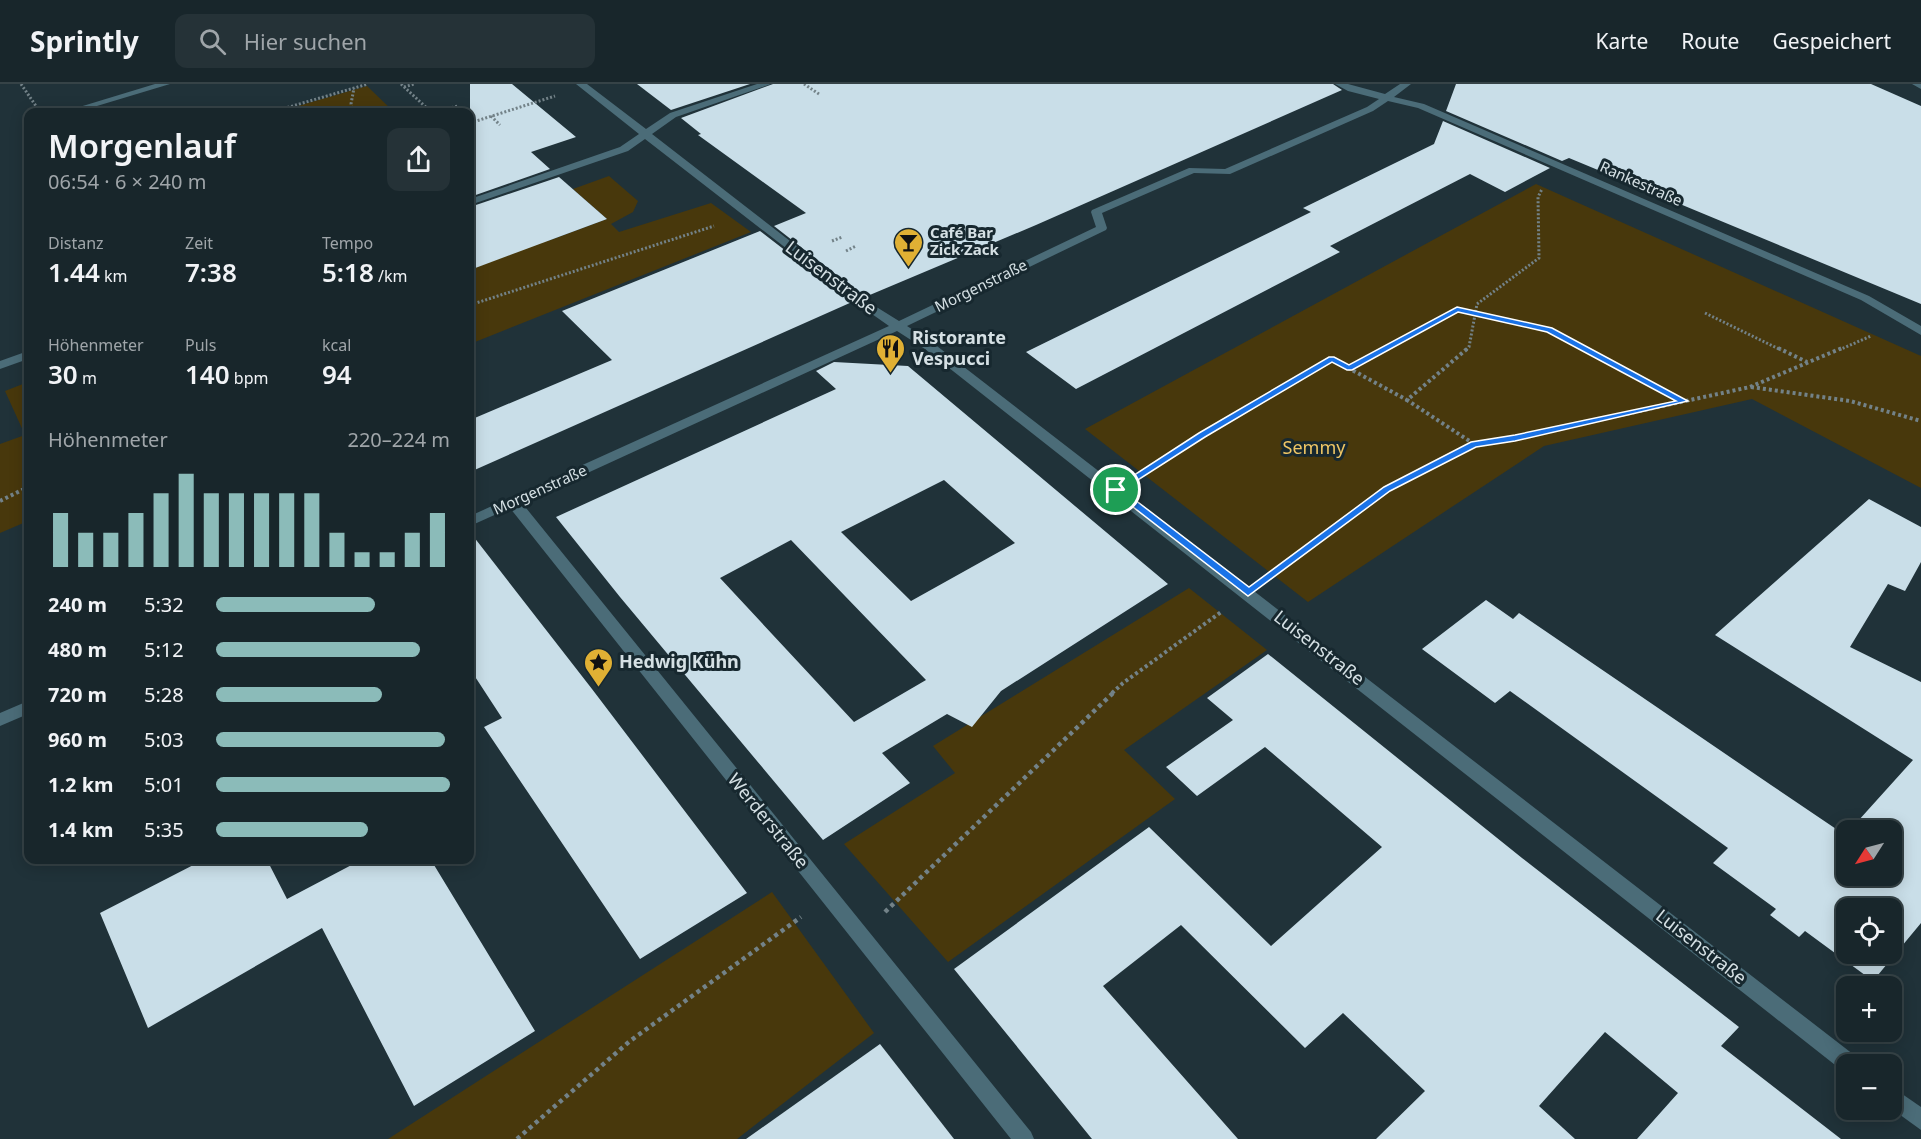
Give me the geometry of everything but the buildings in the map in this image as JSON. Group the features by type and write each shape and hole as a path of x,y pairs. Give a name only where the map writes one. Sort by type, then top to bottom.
{"street":[{"path":"82,108 165,84"},
{"path":"474,201 624,149 673,115 766,84"},
{"name":"Rankestraße","path":"1340,84 1421,106 1865,298 1921,331"},
{"name":"Morgenstraße","path":"474,519 896,327 1102,228 1096,212 1193,170 1226,172 1370,109 1406,84"},
{"name":"Luisenstraße","path":"583,85 896,327 930,346 1837,1054"},
{"path":"0,365 24,356"},
{"name":"Werderstraße","path":"513,502 1024,1139"},
{"path":"0,720 24,709"},
{"path":"1902,1105 1921,1120"}],"path":[{"path":"21,84 38,108"},
{"path":"286,108 368,84"},
{"path":"403,86 414,84"},
{"path":"804,84 819,94"},
{"path":"474,122 583,85"},
{"path":"403,86 427,108"},
{"path":"352,108 354,88"},
{"path":"451,108 458,106"},
{"path":"491,116 500,125"},
{"path":"1407,400 1469,347 1477,304 1539,258 1538,196 1545,184 1569,169"},
{"path":"474,304 704,230 747,213"},
{"path":"1349,369 1457,309 1475,315 1549,330 1684,401"},
{"path":"1706,313 1808,363"},
{"path":"861,936 1123,683 1387,489 1474,444 1515,438 1750,387 1893,327 1900,320"},
{"path":"1116,490 1202,435 1332,359 1407,400 1474,444"},
{"path":"1750,387 1850,401 1921,420"},
{"path":"0,501 24,489"},
{"path":"517,1139 630,1041 829,897"}],"green space":[{"path":"367,86 390,108 291,108"},
{"path":"609,176 638,201 633,212 611,224 619,232 711,203 751,232 474,342 474,268 482,265 474,256 474,224 515,209 548,241 607,219 573,189"},
{"name":"Semmy","path":"1536,184 1921,356 1921,488 1752,399 1544,446 1308,602 1085,429"},
{"path":"24,384 24,433 5,391"},
{"path":"24,435 24,523 0,533 0,444"},
{"path":"1189,588 1267,650 1124,750 1175,799 948,962 844,844 955,773 933,746"},
{"path":"772,892 874,1033 737,1139 388,1139"}],"place":[{"name":"Café Bar Zick Zack","path":"909,268"},
{"name":"Ristorante Vespucci","path":"891,374"},
{"name":"Hedwig Kühn","path":"598,688"}],"route":[{"path":"1457,309 1475,315 1549,330 1684,401 1515,438 1474,444 1387,489 1248,592 1116,490 1202,435 1332,359 1349,369 1457,309"}]}
